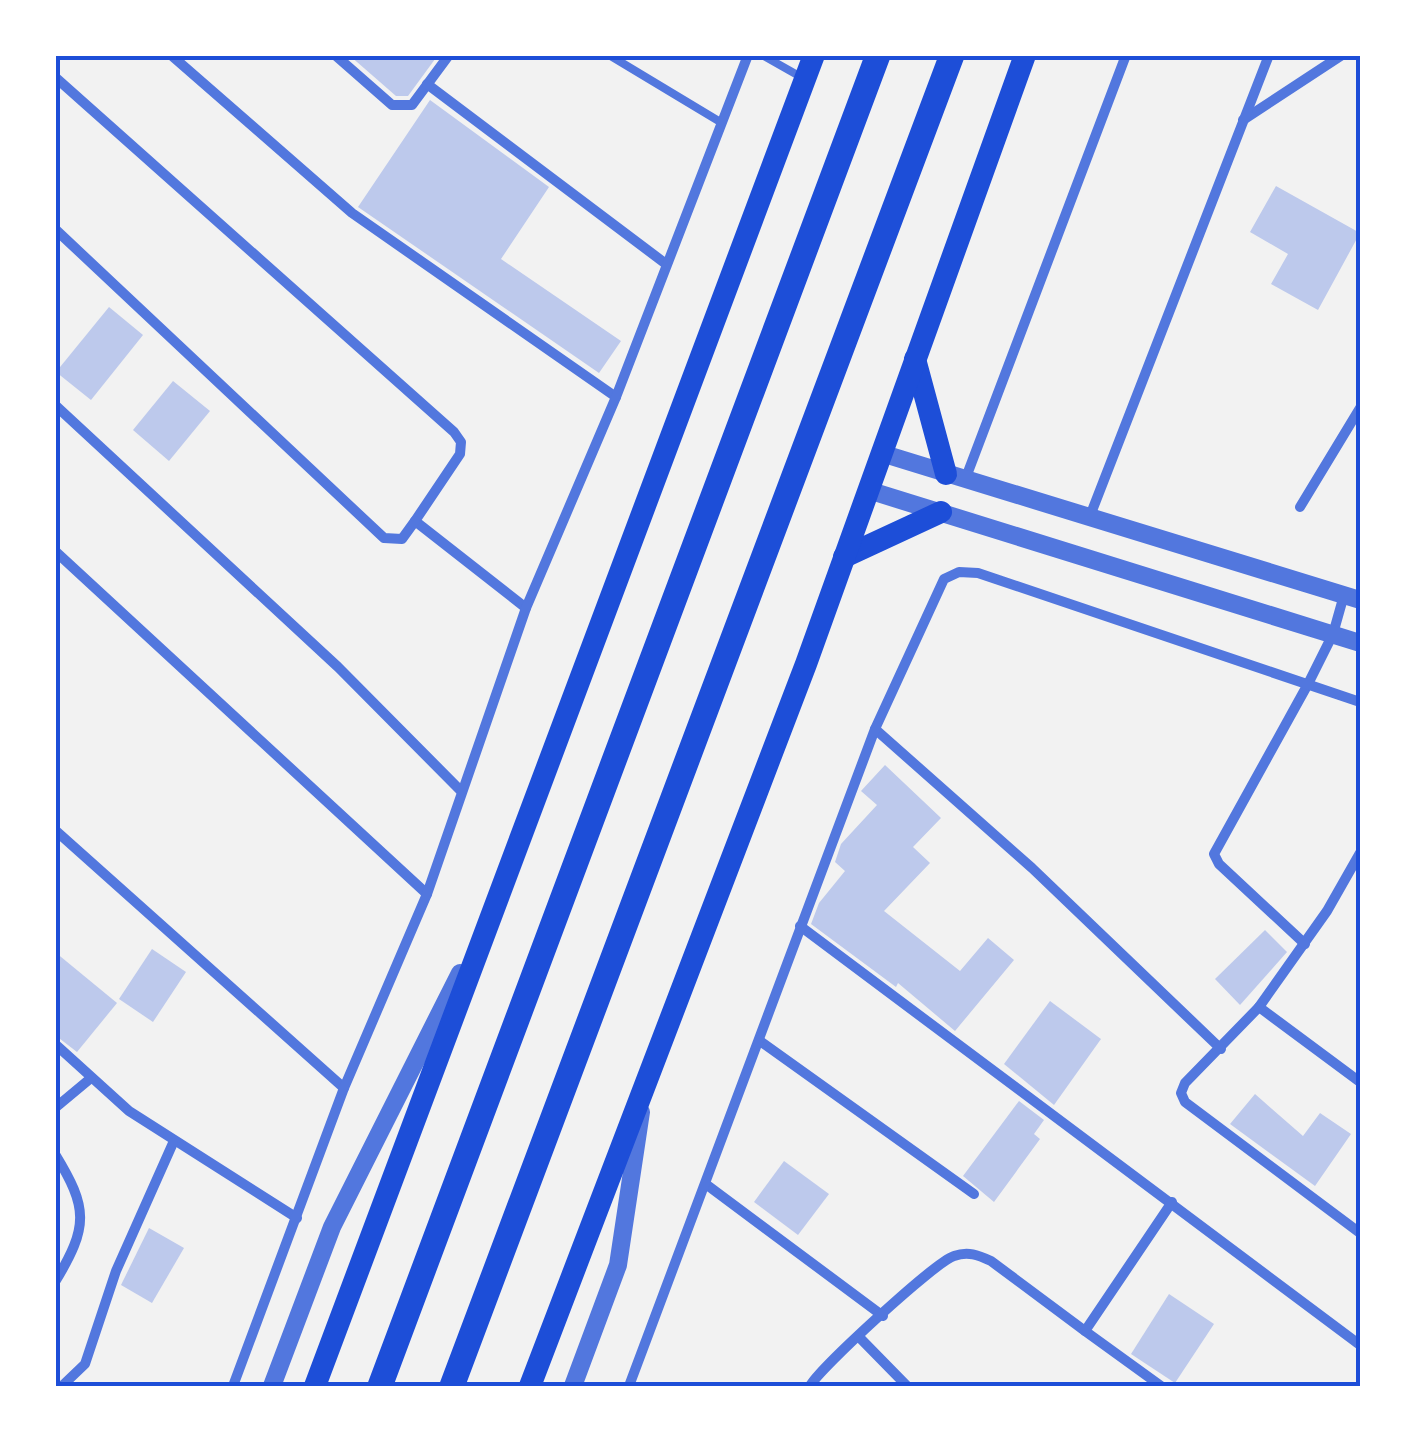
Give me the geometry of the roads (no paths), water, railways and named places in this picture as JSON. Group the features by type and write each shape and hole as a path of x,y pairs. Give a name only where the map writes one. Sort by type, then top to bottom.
{"highway":[{"path":"314,1386 814,55"},
{"path":"380,1386 878,55"},
{"path":"452,1386 952,55"},
{"path":"530,1386 844,556 1026,55"},
{"path":"915,359 956,477"},
{"path":"844,556 940,512"}],"street":[{"path":"171,55 352,213 616,397"},
{"path":"336,55 392,105 412,104 450,55"},
{"path":"233,1386 344,1088 427,894 526,608 616,397 748,55"},
{"path":"956,477 1126,55"},
{"path":"1090,516 1269,55"},
{"path":"1244,120 1342,55"},
{"path":"55,76 454,432 461,442 460,454 402,539 384,538 55,228"},
{"path":"427,84 666,264"},
{"path":"55,405 338,666 460,790"},
{"path":"1300,507 1360,408"},
{"path":"881,453 1352,598 1214,854 1305,944"},
{"path":"868,490 1360,643"},
{"path":"415,522 526,608"},
{"path":"55,552 427,894"},
{"path":"629,1386 875,729 933,595 944,579 959,572 978,573 1360,702"},
{"path":"875,729 1032,868 1222,1049"},
{"path":"55,830 344,1088"},
{"path":"1358,861 1260,1007 1184,1083 1181,1093 1185,1102 1360,1234"},
{"path":"272,1386 332,1227 492,910"},
{"path":"800,926 1360,1346"},
{"path":"1260,1007 1360,1082"},
{"path":"760,1041 974,1194"},
{"path":"55,1044 173,1143 297,1218"},
{"path":"55,1108 91,1078"},
{"path":"573,1386 618,1265 644,1090"},
{"path":"62,1386 84,1364 116,1271 173,1143"},
{"path":"55,1154 82,1200 74,1247 55,1282"},
{"path":"706,1185 883,1316"},
{"path":"1084,1331 1172,1202"},
{"path":"810,1386 928,1272 953,1256 974,1254 1161,1386"},
{"path":"860,1338 907,1386"}],"lane":[{"path":"609,55 722,123"},
{"path":"762,55 805,79"}]}
